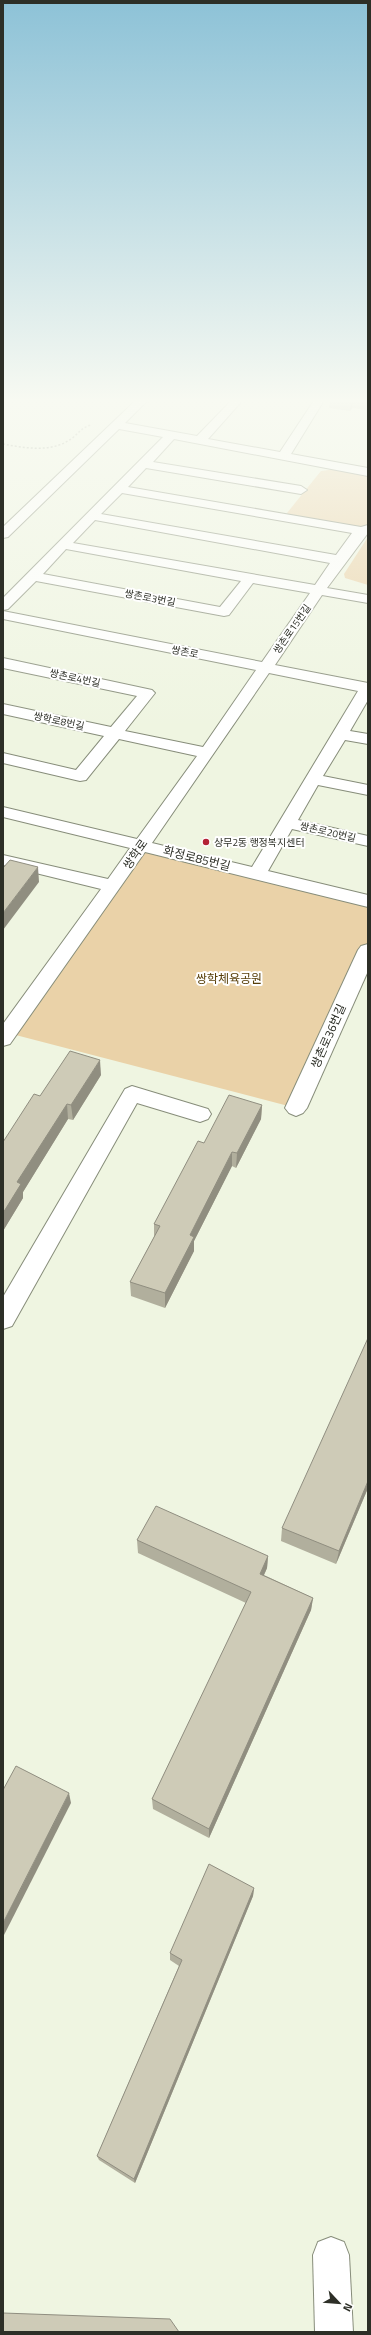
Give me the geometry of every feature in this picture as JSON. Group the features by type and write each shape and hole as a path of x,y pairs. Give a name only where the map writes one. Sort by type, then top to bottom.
{"street":[{"path":"3,534 9,522 21,511"},
{"path":"3,606 97,511"},
{"path":"245,511 364,530"},
{"path":"280,517 285,511"},
{"path":"92,516 339,560"},
{"name":"쌍촌로15번길","path":"265,668 339,560 364,530"},
{"path":"64,545 368,599"},
{"name":"쌍촌로3번길","path":"33,576 224,612 250,578"},
{"name":"쌍촌로","path":"3,615 367,688"},
{"name":"쌍촌로4번길","path":"3,663 147,693 115,733"},
{"name":"쌍학로","path":"3,1040 207,753 265,668"},
{"name":"쌍촌로20번길","path":"258,873 367,688"},
{"name":"쌍학로8번길","path":"3,709 207,753"},
{"path":"3,758 80,776 115,733"},
{"path":"340,734 368,739"},
{"path":"314,779 368,790"},
{"name":"화정로85번길","path":"3,812 368,900"},
{"name":"쌍촌로20번길","path":"288,823 368,841"},
{"path":"3,860 112,886"},
{"name":"쌍촌로36번길","path":"296,1108 361,980 368,950"},
{"path":"3,1319 132,1094 200,1114"},
{"path":"331,2255 334,2332"}],"green space":[{"path":"289,511 368,511 368,525 364,529 290,516 287,513"},
{"path":"368,537 368,585 345,578 344,574"},
{"name":"쌍학체육공원","path":"142,845 368,901 368,950 296,1108 8,1033"}],"building":[{"path":"10,860 38,867 3,913 3,868"},
{"path":"70,1051 100,1060 71,1105 67,1104 17,1182 21,1184 3,1213 3,1142 34,1094 40,1096"},
{"path":"229,1095 262,1105 237,1153 232,1152 190,1235 194,1237 165,1293 130,1282 160,1226 154,1224 198,1141 204,1143"},
{"path":"368,1338 368,1481 339,1551 282,1528"},
{"path":"156,1506 268,1556 260,1574 313,1598 209,1829 152,1799 251,1592 137,1540"},
{"path":"16,1766 69,1793 3,1923 3,1790"},
{"path":"209,1864 254,1888 134,2179 97,2156 182,1960 170,1953"},
{"path":"3,2313 170,2319 179,2332 3,2332"}],"place":[{"name":"상무2동 행정복지센터","path":"206,842"}]}
